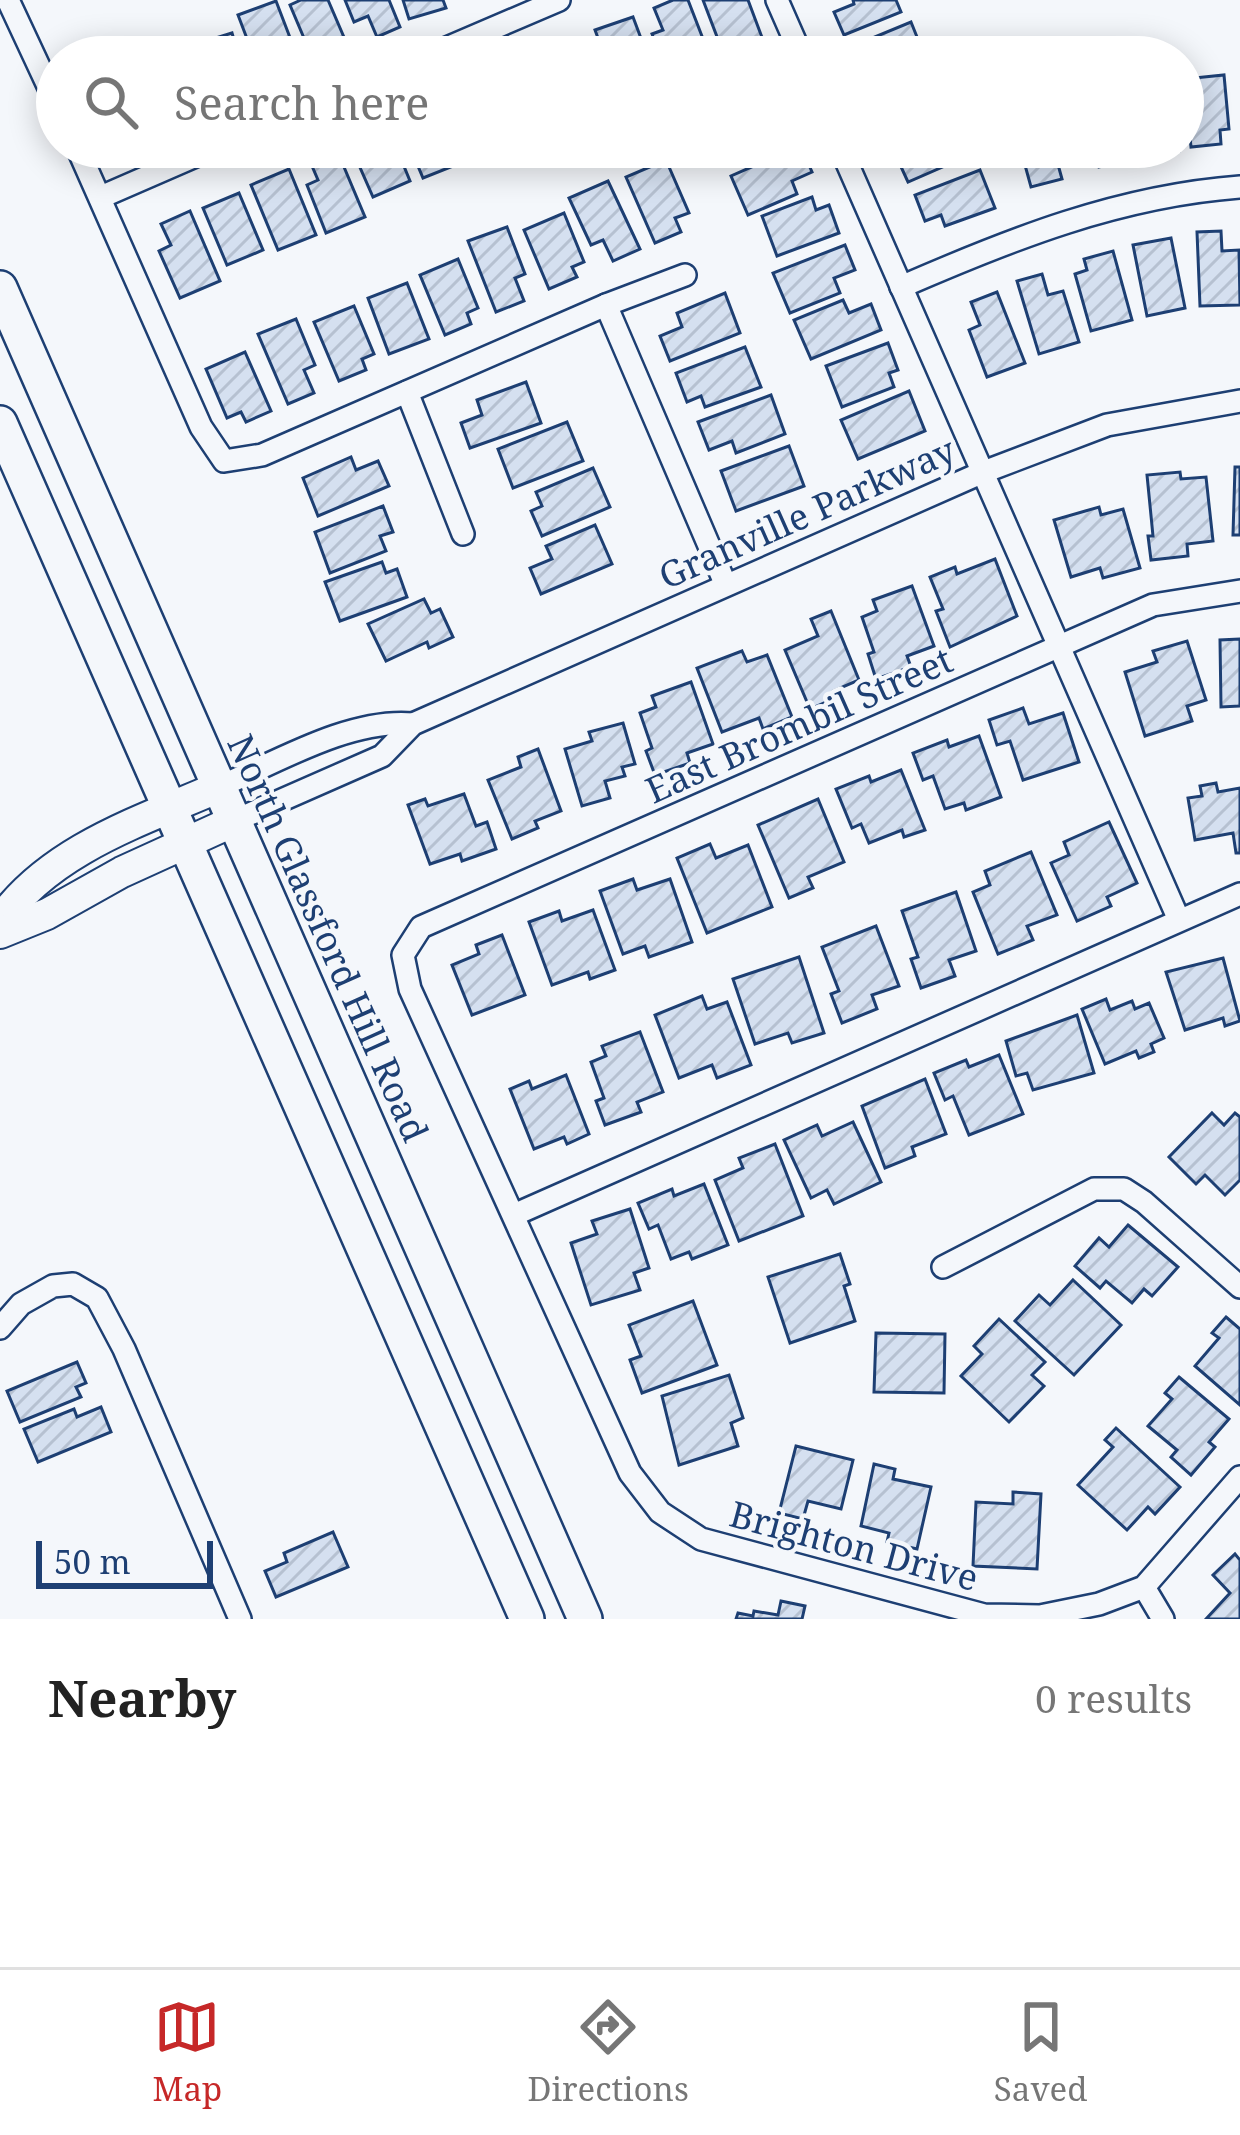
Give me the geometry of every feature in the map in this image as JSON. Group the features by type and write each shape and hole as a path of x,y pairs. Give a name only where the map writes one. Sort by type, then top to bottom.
{"main road":[{"name":"North Glassford Hill Road","path":"0,288 585,1619"},
{"path":"0,423 527,1619"}],"street":[{"path":"8,0 36,59"},
{"path":"475,36 559,0"},
{"path":"777,0 793,36"},
{"path":"87,168 201,428 224,460 262,455 606,305 686,275"},
{"path":"100,196 166,168"},
{"path":"849,168 1179,920"},
{"path":"901,287 1020,236 1125,203 1240,188"},
{"path":"606,305 725,583"},
{"path":"407,392 463,534"},
{"name":"Granville Parkway","path":"234,821 382,756 413,724 981,473 1107,425 1240,401"},
{"name":"East Brombil Street","path":"403,955 421,927 1153,605 1240,591"},
{"name":"Granville Parkway","path":"219,787 360,727 413,724"},
{"path":"0,921 46,870 219,787"},
{"path":"0,932 234,821"},
{"path":"516,1214 1240,894"},
{"name":"Brighton Drive","path":"403,955 410,989 630,1473 660,1512 701,1539 984,1616 1040,1616 1099,1604 1144,1586 1240,1477"},
{"path":"943,1267 1094,1190 1124,1190 1240,1287"},
{"path":"0,1328 21,1304 53,1286 73,1284 97,1298 124,1349 240,1619"},
{"path":"1144,1586 1163,1619"}],"building":[{"path":"328,0 343,36 303,36 290,5"},
{"path":"345,0 389,0 400,27 377,36 368,16 354,22"},
{"path":"403,0 443,0 446,8 409,19"},
{"path":"688,0 702,36 653,36 663,30 654,8"},
{"path":"703,0 748,0 762,36 717,36"},
{"path":"853,0 896,0 901,12 844,35 834,12 854,4"},
{"path":"276,1 289,36 246,36 238,15"},
{"path":"633,17 640,36 597,36 595,30"},
{"path":"911,22 917,36 877,36"},
{"path":"1224,75 1229,129 1220,130 1221,144 1204,146 1204,77"},
{"path":"313,168 344,168 365,217 326,233 307,185 318,180"},
{"path":"360,168 405,168 410,181 373,197"},
{"path":"419,168 448,168 423,178"},
{"path":"647,168 669,168 689,213 675,218 681,232 655,243 626,177"},
{"path":"749,168 810,168 812,172 792,181 797,194 748,215 731,176"},
{"path":"902,168 940,168 908,182"},
{"path":"1026,168 1059,168 1062,179 1031,187"},
{"path":"289,169 316,235 278,250 251,185"},
{"path":"980,170 995,208 945,226 941,215 925,221 915,195"},
{"path":"608,181 640,249 613,261 603,240 591,245 569,198"},
{"path":"239,193 263,250 227,265 203,208"},
{"path":"812,197 816,210 829,205 839,233 777,256 762,216"},
{"path":"190,211 220,281 180,298 159,251 171,245 161,224"},
{"path":"564,213 584,262 572,267 577,277 549,289 524,230"},
{"path":"507,227 525,274 515,278 524,301 496,312 468,241"},
{"path":"1221,231 1222,251 1239,250 1240,305 1200,306 1197,232"},
{"path":"1171,238 1185,308 1147,316 1133,245"},
{"path":"845,245 855,270 834,278 840,293 790,313 773,273"},
{"path":"1113,251 1132,320 1091,331 1075,274 1087,270 1084,259"},
{"path":"458,259 478,308 467,313 471,324 445,335 420,275"},
{"path":"1042,274 1048,295 1063,291 1079,342 1039,354 1017,281"},
{"path":"407,283 429,339 389,354 368,298"},
{"path":"997,292 1025,363 987,377 969,330 980,325 971,302"},
{"path":"725,293 740,333 670,361 660,336 682,327 677,313"},
{"path":"843,300 849,313 871,304 881,330 811,359 794,320"},
{"path":"354,306 374,354 362,359 366,370 339,381 314,322"},
{"path":"296,319 315,365 304,370 314,393 288,404 258,334"},
{"path":"888,343 898,370 889,373 894,387 842,407 826,366"},
{"path":"745,347 761,387 705,407 701,396 687,402 676,373"},
{"path":"245,352 271,411 246,422 241,412 227,418 206,369"},
{"path":"526,382 541,423 470,448 461,423 482,415 477,400"},
{"path":"909,391 925,431 858,459 841,420"},
{"path":"771,395 785,434 736,453 732,441 709,450 698,422"},
{"path":"567,422 583,461 513,488 498,449"},
{"path":"789,446 804,486 736,511 721,471"},
{"path":"351,457 356,470 378,461 389,486 318,516 303,478"},
{"path":"1235,467 1240,467 1240,535 1233,535"},
{"path":"593,468 610,507 542,536 531,511 542,506 536,492"},
{"path":"1180,472 1181,479 1206,477 1213,541 1187,544 1188,556 1151,560 1147,475"},
{"path":"383,506 393,532 380,536 386,551 330,573 315,532"},
{"path":"1099,507 1101,515 1123,509 1140,568 1103,578 1100,568 1071,577 1054,520"},
{"path":"595,525 612,564 541,594 530,568 552,559 546,546"},
{"path":"995,559 1017,616 950,647 936,611 943,609 930,577 955,567 957,574"},
{"path":"382,562 386,573 397,569 407,597 340,621 325,582"},
{"path":"912,586 934,646 907,656 911,667 876,679 868,654 874,652 862,617 877,611 873,600"},
{"path":"424,599 431,613 440,609 453,637 429,648 427,642 386,661 368,624"},
{"path":"831,611 859,680 833,691 835,698 810,709 785,650 818,636 811,619"},
{"path":"1240,639 1240,706 1221,707 1220,640"},
{"path":"1187,641 1206,700 1187,706 1192,721 1145,736 1125,672 1157,662 1153,651"},
{"path":"742,651 747,662 767,655 792,717 763,729 759,718 722,732 697,668"},
{"path":"691,682 713,744 687,753 690,763 655,775 640,713 656,707 652,696"},
{"path":"1023,708 1029,724 1063,713 1079,762 1023,780 1010,741 997,745 989,720"},
{"path":"623,723 635,764 622,767 625,776 605,781 610,798 582,806 565,749 592,741 589,732"},
{"path":"979,736 1001,797 966,810 964,803 945,809 933,776 923,780 913,753 947,740 949,747"},
{"path":"538,749 561,811 535,821 538,828 512,839 488,780 521,767 518,757"},
{"path":"901,770 925,830 904,837 902,830 869,843 861,824 852,828 836,789"},
{"path":"1216,783 1218,792 1240,788 1240,853 1236,853 1233,833 1195,840 1188,798 1202,796 1200,786"},
{"path":"464,794 476,826 487,822 496,849 462,861 460,854 430,864 408,805 425,799 428,806"},
{"path":"818,799 844,862 808,877 813,888 789,898 758,825"},
{"path":"1109,822 1137,883 1107,897 1111,906 1077,921 1051,863 1069,855 1064,842"},
{"path":"710,844 716,858 748,845 772,907 707,933 677,858"},
{"path":"1031,852 1057,915 1027,926 1033,940 998,954 973,892 990,885 985,871"},
{"path":"633,879 637,890 670,879 692,942 649,957 645,946 623,954 600,891"},
{"path":"956,892 976,951 949,960 955,976 921,988 911,959 918,957 902,911"},
{"path":"593,910 615,970 590,979 588,972 552,985 529,922 559,911 562,921"},
{"path":"876,926 899,986 872,995 877,1009 842,1023 831,994 839,991 822,947"},
{"path":"502,935 525,995 472,1015 452,965 479,954 476,945"},
{"path":"799,957 824,1033 792,1043 788,1033 755,1044 733,979"},
{"path":"1223,958 1240,1021 1225,1026 1223,1018 1185,1030 1166,972"},
{"path":"702,996 707,1009 727,1002 751,1065 717,1078 712,1065 679,1078 655,1015"},
{"path":"1106,999 1110,1010 1132,1001 1135,1009 1149,1003 1164,1038 1151,1044 1154,1052 1139,1058 1136,1051 1105,1064 1082,1009"},
{"path":"1077,1015 1094,1073 1033,1090 1027,1073 1016,1076 1006,1041"},
{"path":"640,1032 663,1092 637,1102 641,1112 605,1125 596,1101 604,1098 591,1062 606,1056 602,1046"},
{"path":"999,1055 1023,1114 969,1135 953,1096 945,1100 934,1073 966,1060 969,1067"},
{"path":"566,1075 589,1134 567,1144 564,1137 534,1149 510,1089 529,1081 532,1089"},
{"path":"925,1079 946,1134 912,1147 915,1156 885,1168 862,1106"},
{"path":"1212,1113 1224,1125 1235,1113 1240,1117 1240,1180 1225,1195 1205,1175 1196,1184 1169,1157"},
{"path":"853,1122 881,1182 834,1204 827,1190 811,1198 784,1140 817,1125 822,1136"},
{"path":"775,1144 803,1216 739,1241 715,1180 743,1168 739,1158"},
{"path":"704,1184 728,1245 692,1259 689,1252 671,1259 658,1225 649,1229 638,1203 672,1189 674,1196"},
{"path":"630,1209 649,1268 634,1273 640,1290 591,1305 571,1243 597,1234 592,1221"},
{"path":"1128,1225 1178,1267 1152,1296 1144,1289 1132,1303 1106,1281 1100,1288 1075,1266 1099,1238 1109,1247"},
{"path":"840,1254 855,1321 790,1343 768,1277"},
{"path":"1073,1280 1121,1325 1074,1375 1015,1321 1039,1295 1050,1305"},
{"path":"693,1301 717,1365 642,1393 630,1360 641,1356 629,1325"},
{"path":"1226,1317 1240,1329 1240,1405 1195,1366 1219,1338 1212,1333"},
{"path":"999,1319 1045,1362 1032,1375 1044,1386 1009,1422 961,1376 982,1354 974,1346"},
{"path":"876,1333 945,1334 944,1393 874,1392"},
{"path":"77,1362 86,1383 76,1387 81,1397 20,1422 7,1391"},
{"path":"729,1375 743,1418 731,1423 738,1446 679,1465 662,1396"},
{"path":"1179,1377 1229,1419 1209,1442 1215,1447 1191,1475 1171,1457 1177,1450 1148,1426 1172,1399 1165,1393"},
{"path":"101,1407 111,1432 38,1462 24,1429 74,1409 77,1417"},
{"path":"1116,1428 1180,1487 1155,1514 1148,1507 1127,1530 1078,1485 1113,1447 1105,1440"},
{"path":"796,1446 853,1460 841,1509 808,1501 803,1519 779,1513"},
{"path":"874,1464 895,1469 893,1479 931,1487 917,1549 887,1542 889,1533 861,1526"},
{"path":"1013,1492 1041,1494 1037,1569 973,1566 976,1502 1013,1504"},
{"path":"333,1532 348,1567 276,1597 265,1571 287,1562 284,1553"},
{"path":"1235,1554 1240,1560 1240,1619 1206,1619 1230,1593 1213,1575"},
{"path":"781,1601 805,1606 802,1619 736,1619 738,1613 753,1616 754,1611 778,1615"}]}
